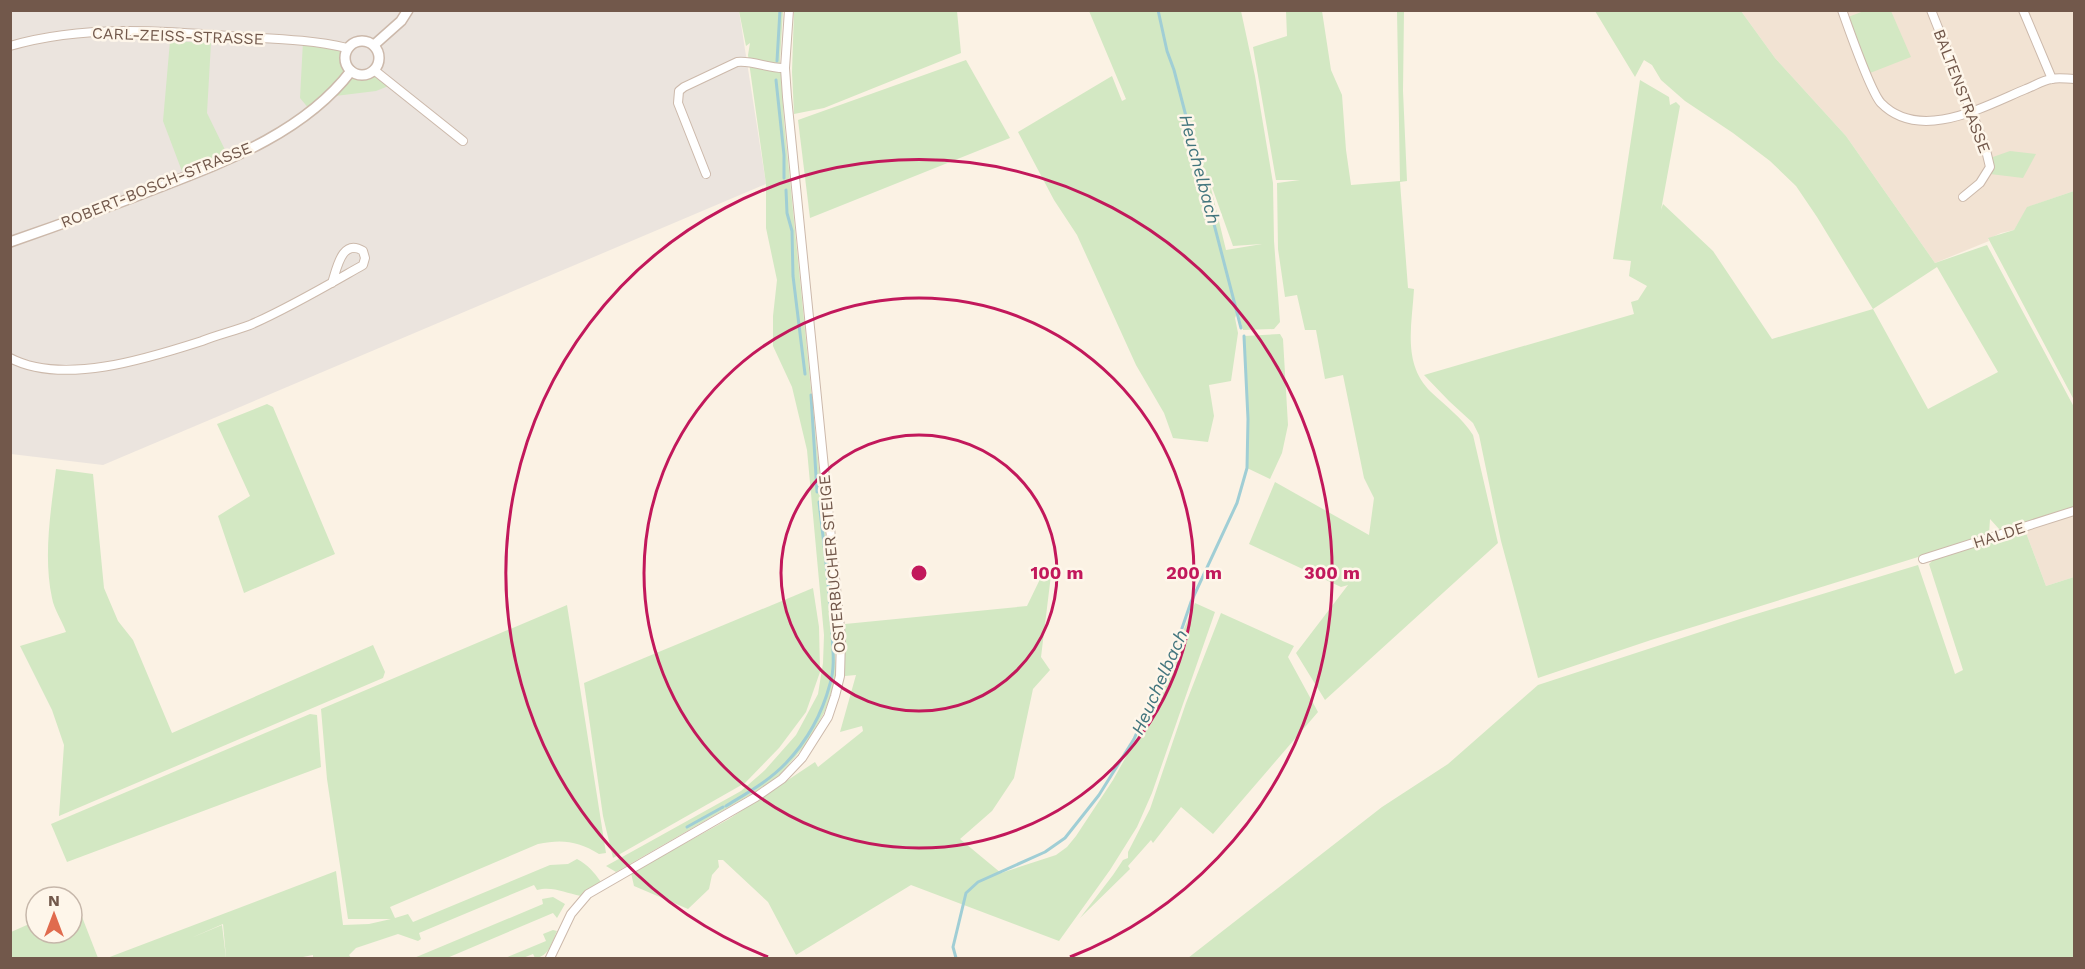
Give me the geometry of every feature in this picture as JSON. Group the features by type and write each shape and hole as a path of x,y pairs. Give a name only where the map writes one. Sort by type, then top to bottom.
{"street":[{"path":"374,45 401,21 408,10"},
{"name":"OSTERBUCHER STEIGE","path":"550,958 571,914 588,894 716,821 782,779 817,738 828,717 835,696 840,676 841,638 794,178 785,68 789,10"},
{"path":"1842,10 1873,89 1881,102 1900,115 1919,121 1940,121 1970,112 2052,79 2074,78"},
{"name":"BALTENSTRASSE","path":"1931,10 1985,146 1990,167 1980,183 1963,197"},
{"path":"2023,10 2052,79"},
{"name":"CARL-ZEISS-STRASSE","path":"10,46 34,39 71,33 119,31 292,40 347,48"},
{"path":"360,40 374,45 379,58 374,70 362,75 351,71 344,60 347,48 360,40"},
{"path":"706,174 678,103 679,91 737,63 743,62 775,69 785,68"},
{"path":"374,70 463,141"},
{"name":"ROBERT-BOSCH-STRASSE","path":"10,242 123,202 213,166 257,145 299,119 327,97 351,71"},
{"path":"10,358 21,364 59,369 98,369 159,355 248,326 332,283 363,265 365,258 363,251 357,247 350,248 343,253 332,283"},
{"name":"HALDE","path":"1923,559 2074,511"}],"shaded area":[{"path":"11,11 739,11 766,184 103,465 11,454"},
{"path":"1741,11 2074,11 2074,191 2028,207 2014,230 2001,233 1988,239 1989,241 1935,263 1846,136 1775,58"},
{"path":"2074,514 2074,577 2046,586 2025,530"}],"green space":[{"path":"739,11 783,11 780,60 784,121 833,608 836,672 832,693 824,713 807,743 779,776 616,872 606,866 741,791 765,770 796,735 818,694 823,663 824,635 807,450 792,387 773,346 773,316 777,280 766,228 766,184 748,55 750,43 746,46"},
{"path":"794,11 957,11 961,53 824,108 794,114 792,72"},
{"path":"1089,11 1241,11 1255,76 1273,183 1274,241 1280,322 1274,329 1243,330 1238,311 1235,318 1238,333 1231,381 1209,385 1214,416 1208,442 1173,438 1164,413 1136,365 1077,235 1054,200 1018,132 1112,76 1122,101 1126,99","holes":["1208,176 1233,246 1262,244 1226,250"]},
{"path":"1286,11 1322,11 1331,70 1342,95 1351,185 1400,181 1397,11 1404,11 1403,91 1407,181 1400,182 1408,288 1414,289 1412,357 1422,381 1473,435 1498,543 1325,700 1296,653 1348,585 1341,587 1249,544 1275,482 1369,535 1374,498 1364,478 1343,375 1325,379 1316,330 1305,330 1297,295 1285,297 1278,249 1277,183 1300,180 1276,180 1253,47 1287,36"},
{"path":"1595,11 1741,11 1775,58 1846,136 1935,263 1987,245 2074,407 2074,507 2004,531 2000,530 1990,519 1989,535 1651,640 1538,678 1501,541 1479,435 1473,423 1424,375 1634,314 1631,302 1638,300 1647,286 1629,276 1631,261 1613,259 1640,80 1669,97 1670,105 1676,102 1680,106 1661,210 1663,204 1713,251 1772,339 1873,309 1796,186 1770,161 1685,101 1661,80 1652,65 1644,60 1635,77","holes":["1937,267 1998,372 1928,409 1873,309"]},
{"path":"1864,11 1891,11 1911,57 1870,73 1848,17"},
{"path":"170,41 211,43 207,113 228,156 183,174 163,121"},
{"path":"303,41 347,48 344,60 351,71 362,75 374,70 391,85 376,91 327,97 310,110 300,98"},
{"path":"966,60 1010,138 810,218 798,120"},
{"path":"2010,151 2036,154 2023,178 1990,174 1990,158"},
{"path":"2074,191 2074,400 1988,238 2014,230 2027,207"},
{"path":"1280,334 1283,339 1288,425 1282,453 1270,479 1247,468 1248,419 1244,336"},
{"path":"267,404 273,407 335,554 244,593 218,516 250,496 217,424"},
{"path":"56,469 93,474 104,588 118,621 133,640 172,733 373,645 385,672 383,678 59,816 64,745 52,710 20,646 66,632 53,602 48,566"},
{"path":"2025,530 2046,586 2074,577 2074,958 1188,958 1382,807 1448,764 1538,685 1743,618 1918,565 1955,674 1963,670 1929,564 1935,558"},
{"path":"1042,575 1051,575 1041,657 1050,670 1033,689 1014,778 992,811 960,839 1001,873 1056,855 1067,847 1113,780 1141,730 1195,603 1215,612 1152,793 1137,827 1110,870 1059,941 911,885 796,955 768,902 723,860 718,860 719,867 712,875 709,889 688,909 634,886 631,873 729,819 815,762 818,767 863,731 862,726 840,732 856,675 845,676 845,624 1027,606"},
{"path":"813,588 819,627 820,672 806,712 779,748 745,783 613,858 603,816 584,683"},
{"path":"567,605 606,853 599,854 570,842 538,844 390,907 395,918 408,914 413,922 550,865 568,864 577,859 601,882 581,896 554,889 537,890 534,885 419,933 421,939 418,941 398,934 356,948 349,955 351,958 313,958 313,955 298,958 226,957 223,924 191,938 222,925 226,958 107,958 336,871 343,925 369,924 391,919 348,919 327,779 321,709"},
{"path":"1221,613 1294,646 1288,657 1318,712 1213,834 1181,807 1153,843 1151,840 1128,866 1130,869 1080,918 1123,860 1128,858 1128,852 1150,809 1186,703"},
{"path":"310,714 317,715 321,767 67,862 51,824"},
{"path":"553,897 565,904 557,918 553,913 447,958 414,958 543,904 542,899"},
{"path":"84,922 98,958 11,958 11,932 24,926 24,945 84,945"},
{"path":"553,930 557,931 544,955 535,958 533,954 523,958 505,958 546,941 543,934"}],"waterway":[{"path":"777,61 780,10"},
{"name":"Heuchelbach","path":"1158,10 1241,328"},
{"path":"776,80 784,155 784,178"},
{"path":"786,190 787,213 792,231 793,276 805,374"},
{"name":"Heuchelbach","path":"956,958 953,947 966,893 978,882 1045,852 1065,838 1099,795 1134,739 1179,637 1191,602 1237,503 1247,468 1248,419 1244,336"},
{"path":"811,395 817,492"},
{"path":"726,806 765,781 794,755 807,736 827,695 833,672 833,653 819,502"},
{"path":"687,827 723,807"}]}
